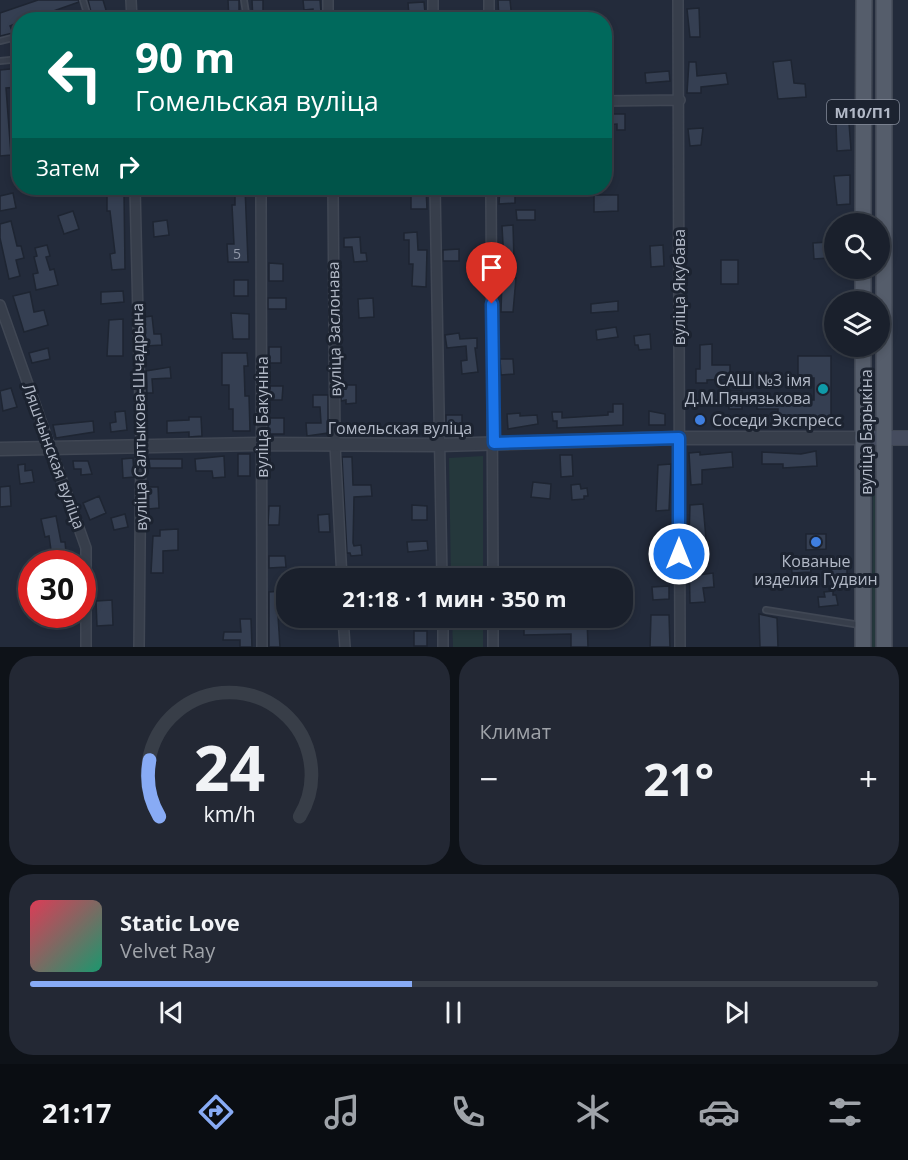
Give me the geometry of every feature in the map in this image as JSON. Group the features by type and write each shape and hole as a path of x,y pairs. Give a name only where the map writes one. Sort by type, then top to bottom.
{"main road":[{"name":"М10/П1","path":"863,213 864,0"},
{"name":"вуліца Барыкіна","path":"884,0 884,647"},
{"name":"вуліца Барыкіна","path":"863,357 863,647"},
{"name":"Гомельская вуліца","path":"862,438 908,438"}],"street":[{"name":"вуліца Якубава","path":"678,0 680,647"},
{"path":"612,101 680,100"},
{"name":"вуліца Салтыкова-Шчадрына","path":"135,195 141,445 139,647"},
{"name":"вуліца Бакуніна","path":"261,195 262,647"},
{"name":"вуліца Заслонава","path":"333,195 335,445 341,568"},
{"path":"435,195 442,568"},
{"path":"491,195 493,568"},
{"name":"Ляшчынская вуліца","path":"0,305 86,548 86,647"},
{"name":"Гомельская вуліца","path":"0,449 141,445 439,445 679,438 862,438"},
{"path":"344,628 345,647"},
{"path":"443,628 443,647"},
{"path":"493,628 493,647"}],"lane":[{"path":"766,610 863,626"}],"green space":[{"path":"873,453 877,526 877,647 872,647"},
{"path":"483,456 483,568 451,568 449,458"},
{"path":"452,628 483,628 483,647 453,647"}],"building":[{"path":"38,0 79,0 79,2 51,12 12,12 12,25 10,26 12,33 0,36 0,13"},
{"path":"88,0 103,0 107,12 91,12"},
{"path":"228,0 239,0 239,12 229,12"},
{"path":"252,0 263,0 263,12 253,12"},
{"path":"303,0 320,0 321,12 313,12 313,9 304,10"},
{"path":"498,0 510,0 511,12 499,12"},
{"path":"424,2 425,12 409,12 408,3"},
{"path":"699,8 700,37 690,37 687,9"},
{"path":"791,60 794,83 805,84 806,97 778,99 773,62"},
{"path":"689,62 696,62 697,76 726,73 728,84 701,87 701,93 687,93"},
{"path":"12,69 12,88 6,88 11,155 0,156 0,70"},
{"path":"669,71 670,81 646,83 645,73"},
{"path":"612,114 625,114 625,130 617,130 617,124 612,124"},
{"path":"849,123 851,150 837,151 836,124"},
{"path":"703,128 701,145 690,146 688,129"},
{"path":"850,175 850,204 837,205 834,176"},
{"path":"12,193 16,208 0,211 0,196"},
{"path":"107,195 124,195 125,269 112,270 110,254 115,253 110,211 107,211"},
{"path":"235,195 245,195 248,262 228,262 227,244 234,244 232,205 235,205"},
{"path":"411,195 426,195 427,209 411,209"},
{"path":"500,195 515,195 515,203 499,204"},
{"path":"594,195 618,195 618,211 594,212"},
{"path":"516,210 535,210 535,220 517,220"},
{"path":"73,211 79,229 64,234 58,216"},
{"path":"167,220 169,235 154,237 153,222"},
{"path":"11,221 17,246 21,246 24,258 16,260 20,276 9,279 0,238 0,224"},
{"path":"513,225 514,261 504,262 502,226"},
{"path":"417,232 418,250 427,250 426,287 412,286 413,264 409,264 409,240 404,240 404,233"},
{"path":"360,237 361,253 366,253 367,261 354,262 352,247 344,247 344,238"},
{"path":"824,242 824,258 814,259 813,243"},
{"path":"47,245 50,256 46,257 50,270 54,269 58,285 36,290 33,274 38,273 34,257 37,256 35,248"},
{"path":"663,245 664,266 651,267 650,246"},
{"path":"459,249 459,261 443,261 443,250"},
{"path":"721,260 738,260 738,284 721,284"},
{"path":"269,263 283,264 283,281 269,281"},
{"path":"502,278 516,278 513,312 501,312"},
{"path":"234,280 248,280 248,296 234,296"},
{"path":"123,291 124,302 101,304 101,292"},
{"path":"30,292 34,312 44,310 48,325 24,332 13,296"},
{"path":"268,298 286,298 286,309 268,309"},
{"path":"373,298 374,317 359,318 358,299"},
{"path":"618,301 618,311 591,313 591,304"},
{"path":"231,313 249,314 249,339 233,339"},
{"path":"152,316 154,334 161,334 162,345 145,346 145,317"},
{"path":"123,319 123,356 107,356 109,320"},
{"path":"616,327 618,337 597,340 596,330"},
{"path":"459,333 460,339 477,338 477,348 475,348 478,372 462,374 461,361 467,360 466,346 447,348 445,335"},
{"path":"650,334 651,349 639,350 638,345 635,345 634,336"},
{"path":"712,344 712,365 730,365 730,379 696,383 696,369 700,369 700,345"},
{"path":"269,347 281,347 281,363 269,363"},
{"path":"48,348 50,359 32,363 29,353"},
{"path":"222,353 247,353 248,366 244,366 245,396 249,396 250,431 233,431 233,409 229,409 229,385 222,385"},
{"name":"САШ №3 імя Д.М.Пянязькова","path":"798,356 831,357 831,417 778,417 778,409 757,409 757,395 769,394 769,400 814,400 814,378 798,378"},
{"path":"500,359 513,359 514,374 501,375"},
{"path":"170,367 171,378 152,379 153,393 147,393 146,371"},
{"path":"346,385 356,385 356,403 346,404 346,400 341,401 341,390 346,389"},
{"path":"269,386 283,386 282,400 269,400"},
{"path":"11,388 17,407 3,411 0,391"},
{"path":"729,391 742,391 742,409 729,409"},
{"path":"313,395 328,395 328,433 307,436 306,423 321,423 320,407 313,407"},
{"path":"613,404 623,404 623,425 557,428 557,421 553,421 552,412 562,412 562,418 608,415 608,412 613,412"},
{"path":"125,411 127,430 111,432 110,423 116,422 115,412"},
{"path":"649,411 665,414 665,425 649,425"},
{"path":"520,413 520,416 537,415 538,424 508,429 507,414"},
{"path":"446,415 462,415 462,428 446,428"},
{"path":"189,417 201,417 202,436 189,437 189,432 167,433 167,421 189,420"},
{"path":"268,418 284,418 284,434 268,434"},
{"path":"93,421 94,432 56,438 53,425"},
{"path":"816,451 817,466 783,468 783,464 762,464 762,452 801,454"},
{"path":"700,452 700,455 732,452 733,467 702,470 702,484 691,485 689,453"},
{"path":"238,454 250,454 250,476 238,476"},
{"path":"560,455 572,455 573,476 561,477"},
{"path":"224,456 225,477 213,478 212,471 196,471 195,459"},
{"path":"342,457 352,457 353,485 371,485 372,496 354,497 353,543 354,546 361,545 362,555 351,556 347,553"},
{"path":"133,458 134,477 123,478 122,459"},
{"path":"149,459 182,459 182,468 150,468"},
{"path":"73,461 88,461 92,474 81,475 81,469 74,469"},
{"path":"25,464 25,471 32,470 34,482 20,484 18,465"},
{"path":"671,464 669,510 656,511 658,465"},
{"path":"533,482 551,484 550,499 531,497"},
{"path":"580,484 581,489 587,488 588,496 584,496 584,499 572,500 571,485"},
{"path":"10,486 11,506 0,507 0,487"},
{"path":"147,487 158,487 159,508 148,509"},
{"path":"99,496 106,513 90,520 83,503"},
{"path":"703,504 706,539 689,540 690,505"},
{"path":"412,505 427,506 427,520 412,520"},
{"path":"269,506 280,506 279,525 268,525"},
{"path":"125,514 128,527 114,530 111,518"},
{"path":"329,514 330,532 319,532 318,515"},
{"path":"56,516 61,542 65,542 66,550 51,550 49,536 45,537 41,519"},
{"path":"178,529 178,550 163,551 163,573 151,573 153,536 160,536 160,530"},
{"name":"Кованые изделия Гудвин","path":"806,534 826,534 826,549 806,550"},
{"path":"427,541 428,550 408,552 407,542"},
{"path":"702,553 703,561 698,562 699,575 713,573 714,587 703,588 705,602 690,603 689,554"},
{"path":"269,556 285,556 286,567 269,568"},
{"path":"810,560 811,572 792,573 791,561"},
{"path":"847,564 847,582 831,582 831,565"},
{"path":"669,586 669,599 653,600 652,587"},
{"path":"276,591 276,628 279,628 280,647 269,647 269,592"},
{"path":"833,591 838,605 819,607 818,597 825,597 824,592"},
{"path":"112,600 113,625 97,626 96,601"},
{"path":"759,614 777,618 778,647 760,647"},
{"path":"651,615 669,615 670,647 650,647"},
{"path":"240,619 251,619 252,647 240,647 240,640 223,640 224,632 241,632"},
{"path":"524,628 587,628 588,647 571,647 571,634 524,635"},
{"path":"414,631 427,631 427,646 414,646"}],"place":[{"name":"САШ №3 імя Д.М.Пянязькова","path":"823,389"},
{"name":"Соседи Экспресс","path":"700,420"},
{"name":"Кованые изделия Гудвин","path":"816,542"}],"route":[{"path":"492,304 494,443 679,438 679,554"}]}
